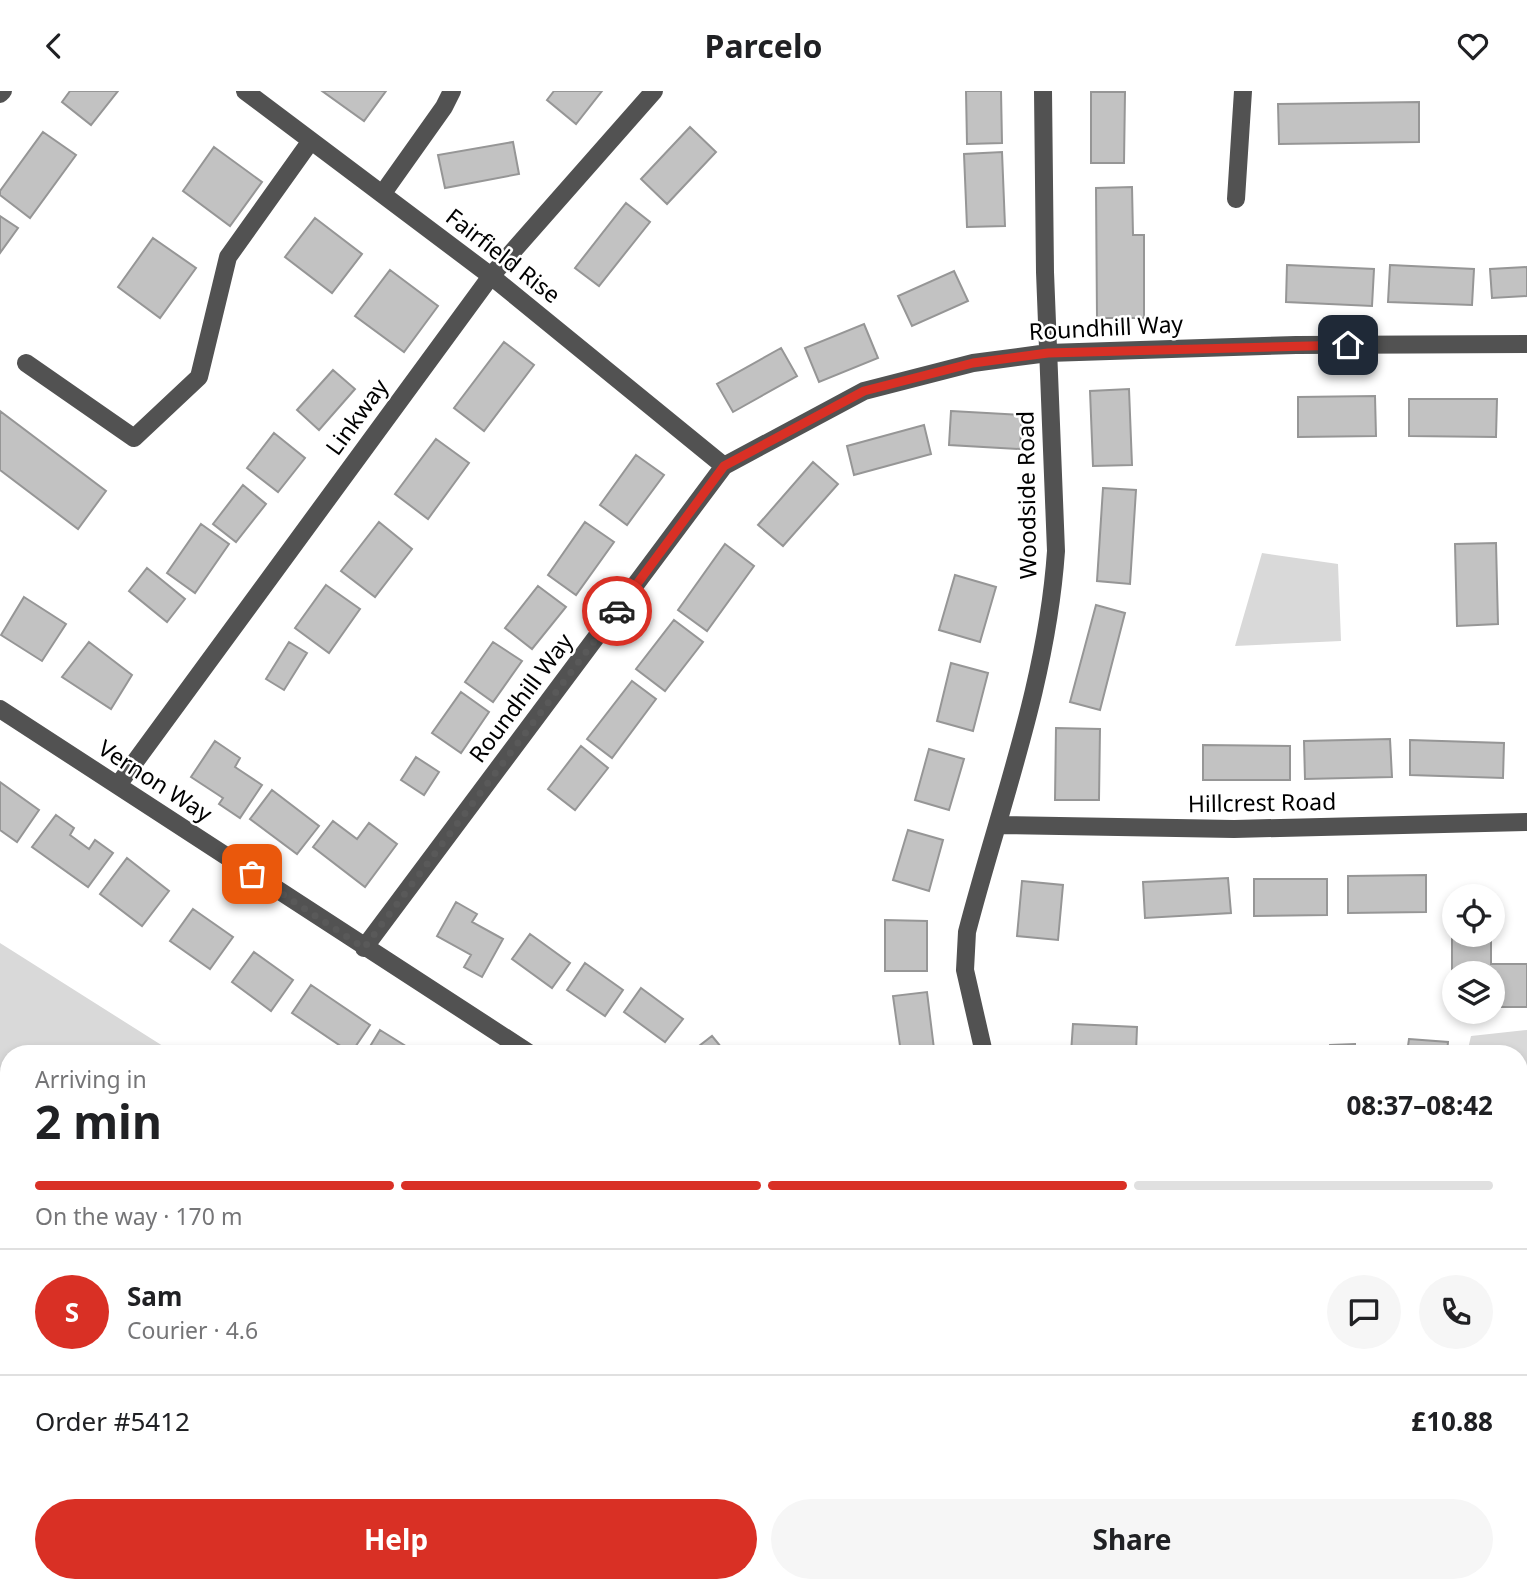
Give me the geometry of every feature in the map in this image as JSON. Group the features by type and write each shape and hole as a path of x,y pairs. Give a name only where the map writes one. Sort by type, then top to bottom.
{"street":[{"name":"Fairfield Rise","path":"245,91 491,276 724,466"},
{"path":"383,193 444,107 452,91"},
{"name":"Linkway","path":"118,785 491,276 654,91"},
{"name":"Woodside Road","path":"983,1045 965,969 967,932 1031,710 1053,594 1056,551 1048,353 1043,91"},
{"path":"1236,199 1243,91"},
{"path":"26,363 134,438 199,377 228,257 310,142"},
{"name":"Roundhill Way","path":"364,948 724,466 864,391 973,363 1048,353 1296,345 1527,344"},
{"name":"Vernon Way","path":"0,709 516,1045"},
{"name":"Hillcrest Road","path":"999,825 1234,829 1527,822"}],"shaded area":[{"path":"1262,553 1338,564 1341,641 1235,646"},
{"path":"0,943 161,1045 0,1045"},
{"path":"1527,1030 1527,1045 1469,1045 1471,1036"}],"building":[{"path":"70,91 118,91 91,125 62,102"},
{"path":"322,91 386,91 364,121"},
{"path":"554,91 602,91 576,124 547,100"},
{"path":"966,91 1001,91 1002,143 967,144"},
{"path":"1091,92 1125,92 1124,163 1091,163"},
{"path":"1419,102 1419,142 1279,144 1278,104"},
{"path":"690,127 716,152 667,204 641,179"},
{"path":"43,132 76,155 30,218 0,195 0,191"},
{"path":"513,142 519,174 445,188 438,155"},
{"path":"214,147 262,182 230,226 183,191"},
{"path":"1002,152 1005,226 967,227 964,154"},
{"path":"1132,187 1133,235 1144,235 1144,318 1097,318 1096,188"},
{"path":"626,203 650,222 599,286 575,268"},
{"path":"0,216 18,228 0,253"},
{"path":"315,218 362,254 332,293 285,257"},
{"path":"153,238 196,268 160,318 118,287"},
{"path":"1287,265 1374,269 1372,306 1286,302"},
{"path":"1390,265 1474,269 1472,305 1388,302"},
{"path":"1527,267 1527,296 1492,298 1490,269"},
{"path":"390,270 438,306 404,352 355,316"},
{"path":"954,271 968,301 912,326 898,296"},
{"path":"864,324 878,358 819,382 805,348"},
{"path":"504,342 534,365 484,431 454,408"},
{"path":"781,348 797,376 733,412 717,384"},
{"path":"333,370 355,389 319,430 297,410"},
{"path":"1129,389 1132,465 1093,466 1090,391"},
{"path":"1375,396 1376,436 1298,437 1298,397"},
{"path":"1409,399 1497,399 1496,437 1409,436"},
{"path":"0,411 106,491 78,529 0,470"},
{"path":"951,411 1022,415 1020,449 949,445"},
{"path":"924,425 931,454 854,475 847,446"},
{"path":"274,433 305,458 278,492 247,468"},
{"path":"436,439 469,463 428,519 395,494"},
{"path":"636,455 664,475 627,525 600,505"},
{"path":"813,462 838,484 783,546 758,525"},
{"path":"243,485 266,504 236,542 213,524"},
{"path":"1103,488 1136,490 1130,584 1097,581"},
{"path":"379,522 412,549 375,597 341,571"},
{"path":"585,522 614,542 576,595 548,575"},
{"path":"201,524 229,544 195,593 167,573"},
{"path":"1496,543 1498,624 1457,626 1455,544"},
{"path":"725,544 754,566 707,631 678,610"},
{"path":"147,568 185,599 167,622 129,591"},
{"path":"955,575 996,587 980,642 939,630"},
{"path":"326,585 360,609 329,653 295,628"},
{"path":"538,586 566,607 532,649 505,628"},
{"path":"24,597 66,624 42,661 1,635"},
{"path":"1096,605 1125,613 1100,710 1070,702"},
{"path":"674,620 703,642 665,691 636,669"},
{"path":"89,642 132,675 111,709 62,677"},
{"path":"289,642 307,653 284,690 266,679"},
{"path":"493,642 522,661 493,702 465,682"},
{"path":"951,663 988,673 973,731 937,721"},
{"path":"632,681 656,699 612,758 587,739"},
{"path":"461,692 489,712 461,753 432,733"},
{"path":"1056,728 1100,729 1099,800 1055,800"},
{"path":"1390,739 1392,777 1305,779 1304,741"},
{"path":"1410,740 1504,743 1503,778 1410,775"},
{"path":"215,741 240,758 235,767 262,785 240,818 219,804 223,798 191,777"},
{"path":"1203,745 1290,746 1290,780 1203,780"},
{"path":"581,746 608,768 575,810 548,789"},
{"path":"929,749 964,759 949,810 915,800"},
{"path":"416,757 439,772 424,795 401,780"},
{"path":"0,782 39,810 17,842 0,830"},
{"path":"272,790 319,826 297,854 250,819"},
{"path":"56,815 74,828 70,835 89,849 95,840 113,853 88,887 32,847"},
{"path":"333,821 357,839 369,823 397,844 365,887 313,847"},
{"path":"908,830 943,840 929,891 893,880"},
{"path":"127,858 169,891 142,926 100,894"},
{"path":"1426,875 1426,912 1348,913 1348,876"},
{"path":"1228,878 1231,913 1145,918 1143,882"},
{"path":"1254,879 1327,879 1327,915 1254,916"},
{"path":"1022,881 1063,885 1058,940 1017,936"},
{"path":"456,902 477,914 472,922 503,939 482,977 464,967 471,955 437,936"},
{"path":"193,909 233,937 210,969 170,941"},
{"path":"885,920 927,921 927,971 885,971"},
{"path":"530,934 570,963 552,988 512,959"},
{"path":"1452,947 1491,947 1491,961 1452,961"},
{"path":"254,952 293,980 271,1011 232,982"},
{"path":"585,963 623,990 605,1016 567,990"},
{"path":"1505,964 1527,964 1527,1007 1505,1007"},
{"path":"311,985 370,1025 356,1045 339,1045 292,1013"},
{"path":"641,988 683,1019 665,1042 624,1012"},
{"path":"927,992 934,1045 900,1045 893,996"},
{"path":"1073,1024 1137,1027 1136,1045 1072,1045"},
{"path":"380,1030 404,1045 371,1045"},
{"path":"712,1036 719,1045 700,1045"},
{"path":"1409,1039 1448,1042 1448,1045 1408,1045"}],"way so far":[{"path":"252,874 364,948 617,611"}],"route":[{"path":"617,611 724,466 864,391 973,363 1048,353 1348,345"}]}
